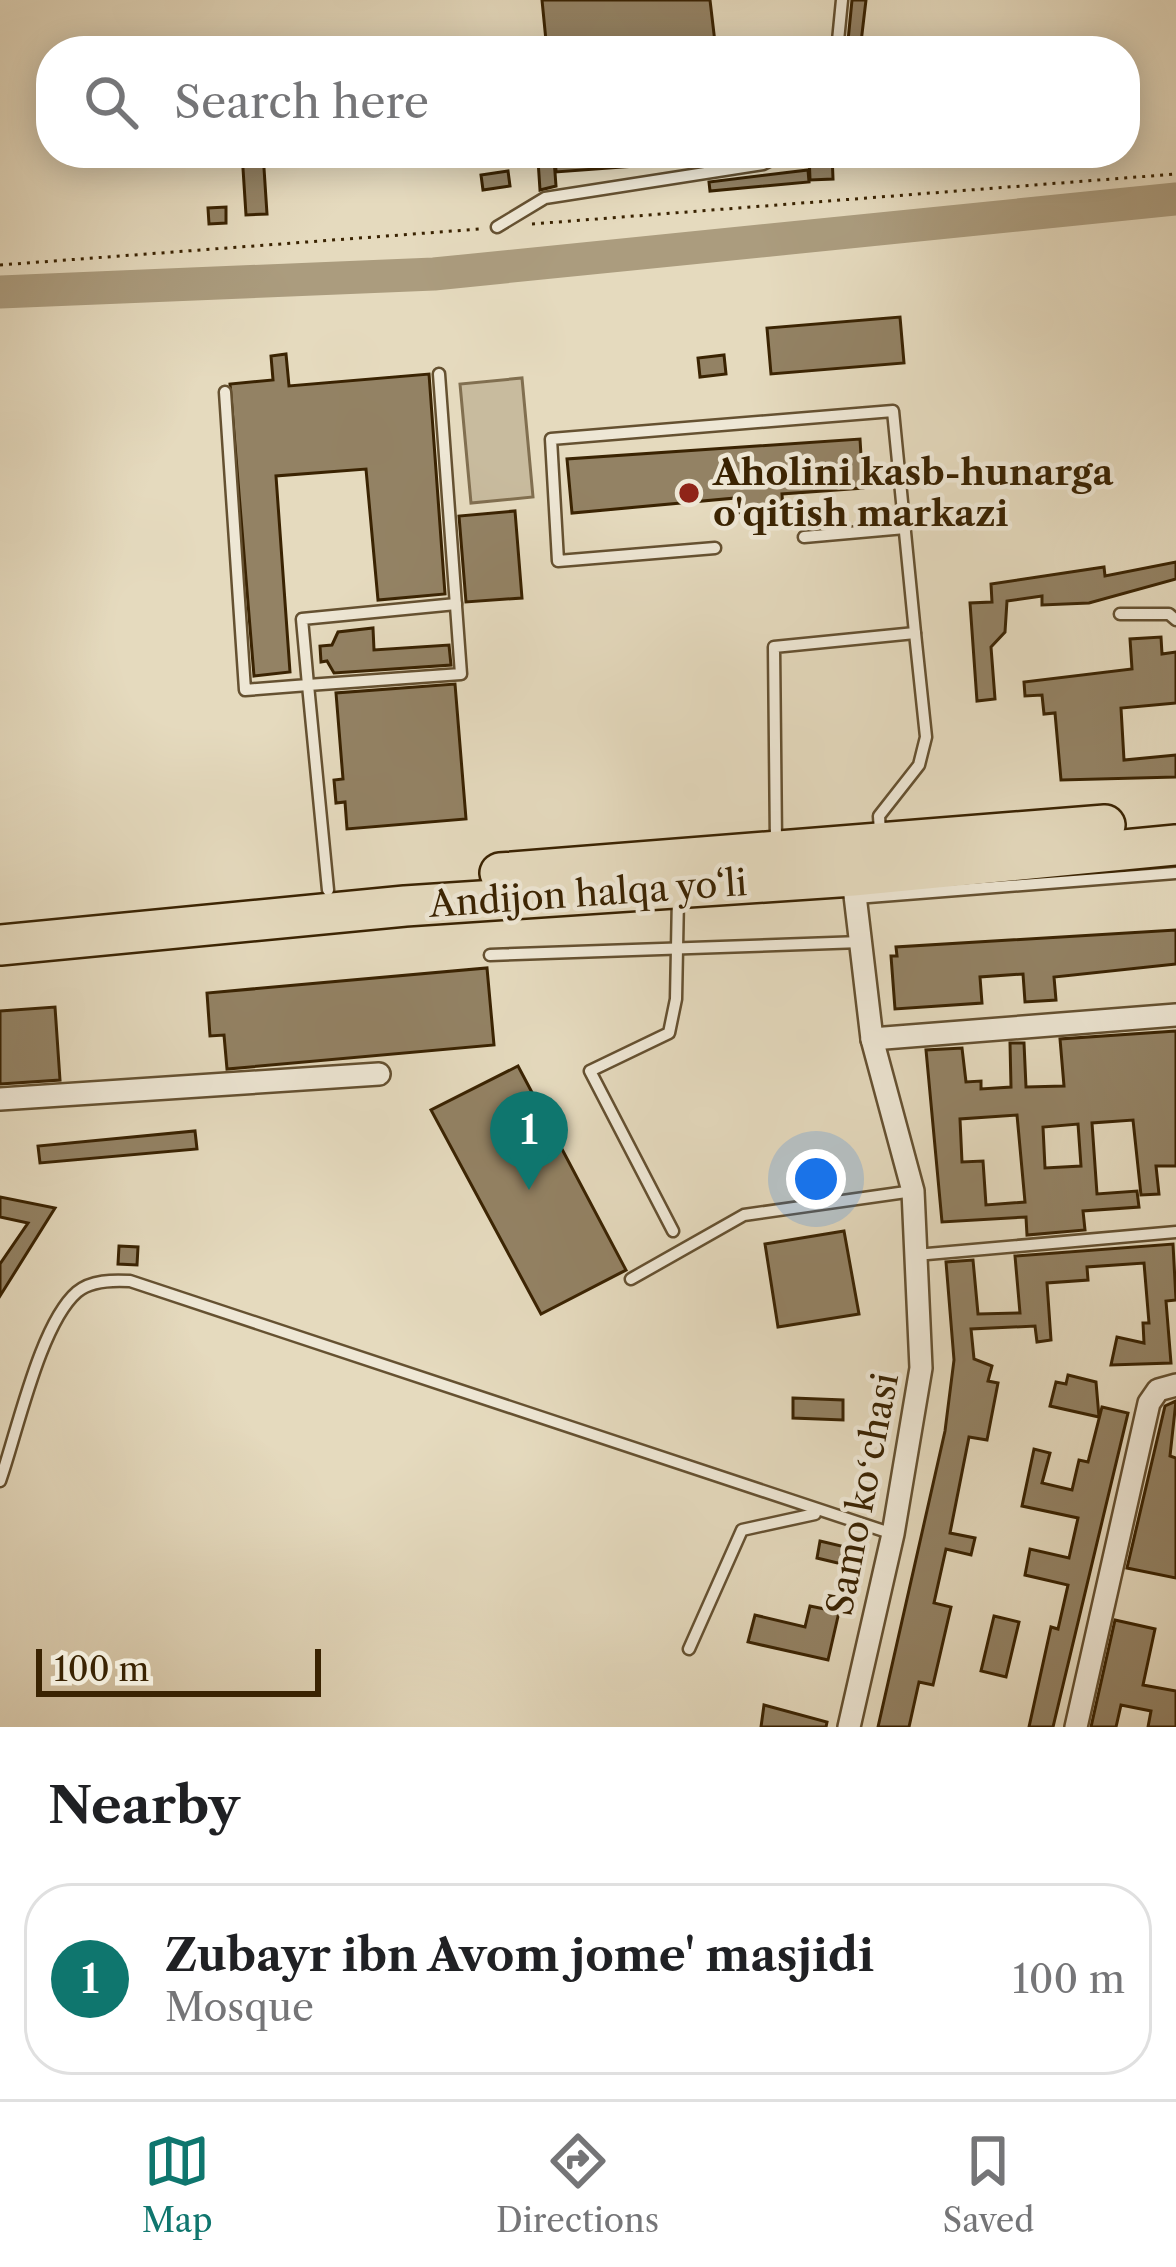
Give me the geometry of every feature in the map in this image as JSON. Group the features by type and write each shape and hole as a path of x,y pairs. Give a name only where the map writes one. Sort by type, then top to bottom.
{"highway":[{"name":"Andijon halqa yo‘li","path":"0,945 405,906 677,887 1176,820"},
{"name":"Andijon halqa yo‘li","path":"0,918 776,852 860,866 1176,845"}],"street":[{"name":"Samo koʻchasi","path":"849,1727 893,1534 921,1368 913,1191 872,1039 861,941 860,866"},
{"path":"872,1039 1176,1015"},
{"path":"0,1099 379,1074"},
{"path":"1076,1727 1149,1403 1158,1390 1176,1384"}],"lane":[{"path":"838,36 842,0"},
{"path":"497,227 545,198 737,168"},
{"path":"225,392 244,690 461,674 439,374"},
{"path":"715,548 558,561 550,439 893,411 926,737 919,765 879,817 860,866 1176,873"},
{"path":"805,537 905,528"},
{"path":"328,890 302,619 456,604"},
{"path":"1120,614 1169,614 1176,620"},
{"path":"776,852 774,647 915,634"},
{"path":"673,1231 590,1071 669,1033 679,948 677,887"},
{"path":"490,955 861,941"},
{"path":"631,1279 744,1215 913,1191"},
{"path":"915,1255 1176,1232"},
{"path":"0,1481 57,1318 79,1290 108,1280 130,1281 818,1513 893,1534"},
{"path":"689,1649 742,1530 818,1513"}],"path":[{"path":"0,266 1176,174"}],"shaded area":[{"path":"522,378 533,497 471,503 460,384"}],"building":[{"path":"542,0 710,0 714,36 546,36"},
{"path":"852,0 866,0 862,36 848,36"},
{"path":"243,168 264,168 267,214 246,215"},
{"path":"539,168 555,168 556,186 540,190"},
{"path":"556,168 609,168 556,172"},
{"path":"810,168 833,168 833,179 810,180"},
{"path":"808,170 809,182 710,191 709,182"},
{"path":"508,171 510,186 483,190 481,175"},
{"path":"226,207 226,223 209,224 208,208"},
{"path":"900,317 904,363 771,374 767,328"},
{"path":"286,354 289,386 429,374 445,594 378,600 366,469 276,476 290,672 254,676 230,384 273,380 271,356"},
{"path":"724,355 726,374 700,377 698,358"},
{"path":"860,439 863,488 782,494 783,510 737,513 736,498 572,513 567,459"},
{"path":"515,511 522,598 466,602 459,516"},
{"path":"1176,562 1176,579 1089,603 1042,605 1042,596 1007,601 1005,632 991,647 995,699 977,701 970,603 992,602 991,584 1104,567 1105,576"},
{"path":"373,628 374,650 449,645 451,665 334,673 327,661 321,662 320,646 332,645 338,632"},
{"path":"1161,637 1162,654 1176,652 1176,703 1121,708 1124,760 1176,755 1176,777 1061,780 1055,713 1044,714 1042,695 1025,696 1024,682 1132,669 1130,639"},
{"path":"455,684 466,819 347,829 345,802 336,803 334,780 343,779 336,693"},
{"path":"1176,930 1176,964 1054,977 1056,1000 1025,1002 1023,974 980,977 982,1003 895,1009 891,956 897,956 896,947"},
{"path":"487,968 494,1045 227,1069 224,1035 210,1036 207,993"},
{"path":"55,1007 60,1080 0,1084 0,1011"},
{"path":"1176,1031 1176,1166 1156,1166 1159,1194 1141,1195 1133,1120 1092,1123 1097,1194 1137,1191 1139,1207 1083,1211 1085,1230 1027,1235 1026,1217 942,1222 926,1050 962,1048 966,1082 981,1081 981,1089 1011,1087 1010,1043 1024,1043 1026,1087 1064,1086 1060,1039","holes":["1017,1115 1025,1202 986,1205 983,1161 962,1162 960,1119","1078,1124 1081,1166 1045,1168 1043,1127"]},
{"path":"518,1066 626,1270 541,1314 431,1110"},
{"path":"195,1131 197,1149 40,1163 38,1146"},
{"path":"0,1197 55,1208 0,1296 0,1264 28,1223 0,1217"},
{"path":"844,1231 859,1314 778,1327 765,1244"},
{"path":"1173,1244 1176,1300 1166,1301 1171,1363 1111,1365 1117,1337 1144,1343 1143,1323 1149,1323 1144,1263 1087,1267 1088,1280 1047,1283 1051,1340 1037,1342 1035,1326 971,1329 974,1359 992,1366 988,1381 998,1383 987,1440 969,1437 950,1533 975,1538 971,1555 946,1549 934,1603 951,1607 933,1685 919,1682 909,1727 878,1727 945,1431 954,1360 946,1262 973,1260 978,1314 1020,1313 1015,1256"},
{"path":"119,1246 138,1247 137,1265 118,1264"},
{"path":"1068,1375 1096,1382 1099,1417 1050,1406 1056,1382 1066,1384"},
{"path":"793,1398 843,1400 843,1420 793,1418"},
{"path":"1176,1401 1170,1456 1176,1458 1176,1578 1127,1568 1165,1406"},
{"path":"1102,1407 1128,1413 1053,1727 1029,1727 1051,1627 1058,1629 1068,1585 1025,1575 1030,1549 1069,1558 1078,1518 1022,1506 1034,1449 1050,1453 1042,1483 1072,1490 1079,1460 1088,1462"},
{"path":"820,1541 854,1549 850,1566 817,1558"},
{"path":"810,1606 839,1612 828,1660 748,1642 755,1615 805,1627"},
{"path":"994,1616 1019,1622 1006,1677 981,1671"},
{"path":"1115,1620 1155,1629 1143,1685 1176,1691 1176,1727 1148,1727 1151,1711 1121,1705 1116,1727 1091,1727"},
{"path":"764,1705 827,1722 826,1727 761,1727"}],"waterway":[{"path":"0,292 434,274 1176,199"}],"place":[{"name":"Aholini kasb-hunarga o'qitish markazi","path":"689,493"},
{"name":"Zubayr ibn Avom jome' masjidi","path":"529,1190"}]}
